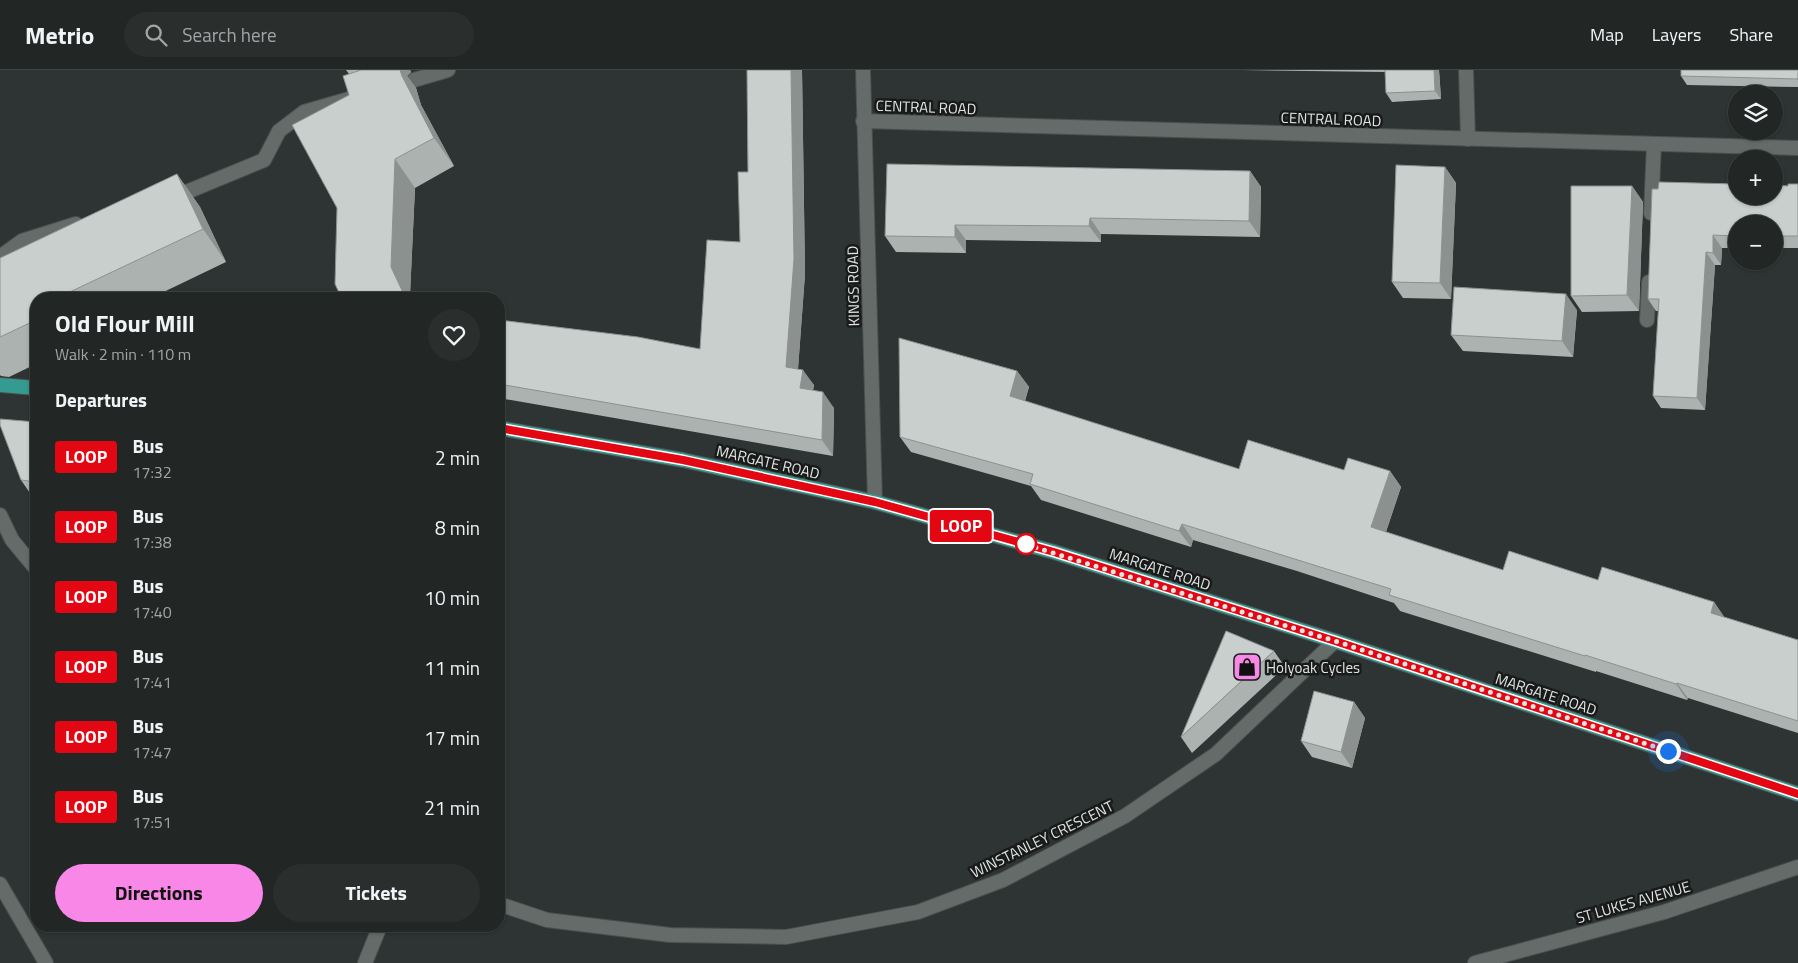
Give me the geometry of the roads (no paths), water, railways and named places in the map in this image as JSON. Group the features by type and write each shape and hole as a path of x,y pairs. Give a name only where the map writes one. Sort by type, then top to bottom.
{"main road":[{"path":"0,385 30,388"},
{"name":"MARGATE ROAD","path":"505,429 683,460 875,502 1054,552 1335,641 1798,794"}],"street":[{"path":"414,80 448,70"},
{"name":"KINGS ROAD","path":"862,70 875,502"},
{"path":"1466,70 1468,139"},
{"path":"159,204 264,160 279,131 304,112 361,95"},
{"name":"CENTRAL ROAD","path":"863,122 1798,148"},
{"path":"1651,222 1654,144"},
{"path":"0,258 22,242 93,220"},
{"path":"1647,320 1649,271"},
{"path":"0,515 12,540 30,562"},
{"name":"WINSTANLEY CRESCENT","path":"505,906 547,920 670,935 786,937 918,912 1003,880 1125,816 1216,754 1335,641"},
{"name":"ST LUKES AVENUE","path":"1475,963 1664,912 1798,867"},
{"path":"0,884 46,963"},
{"path":"365,963 378,932"}],"place":[{"name":"Holyoak Cycles","path":"1247,667"}]}
